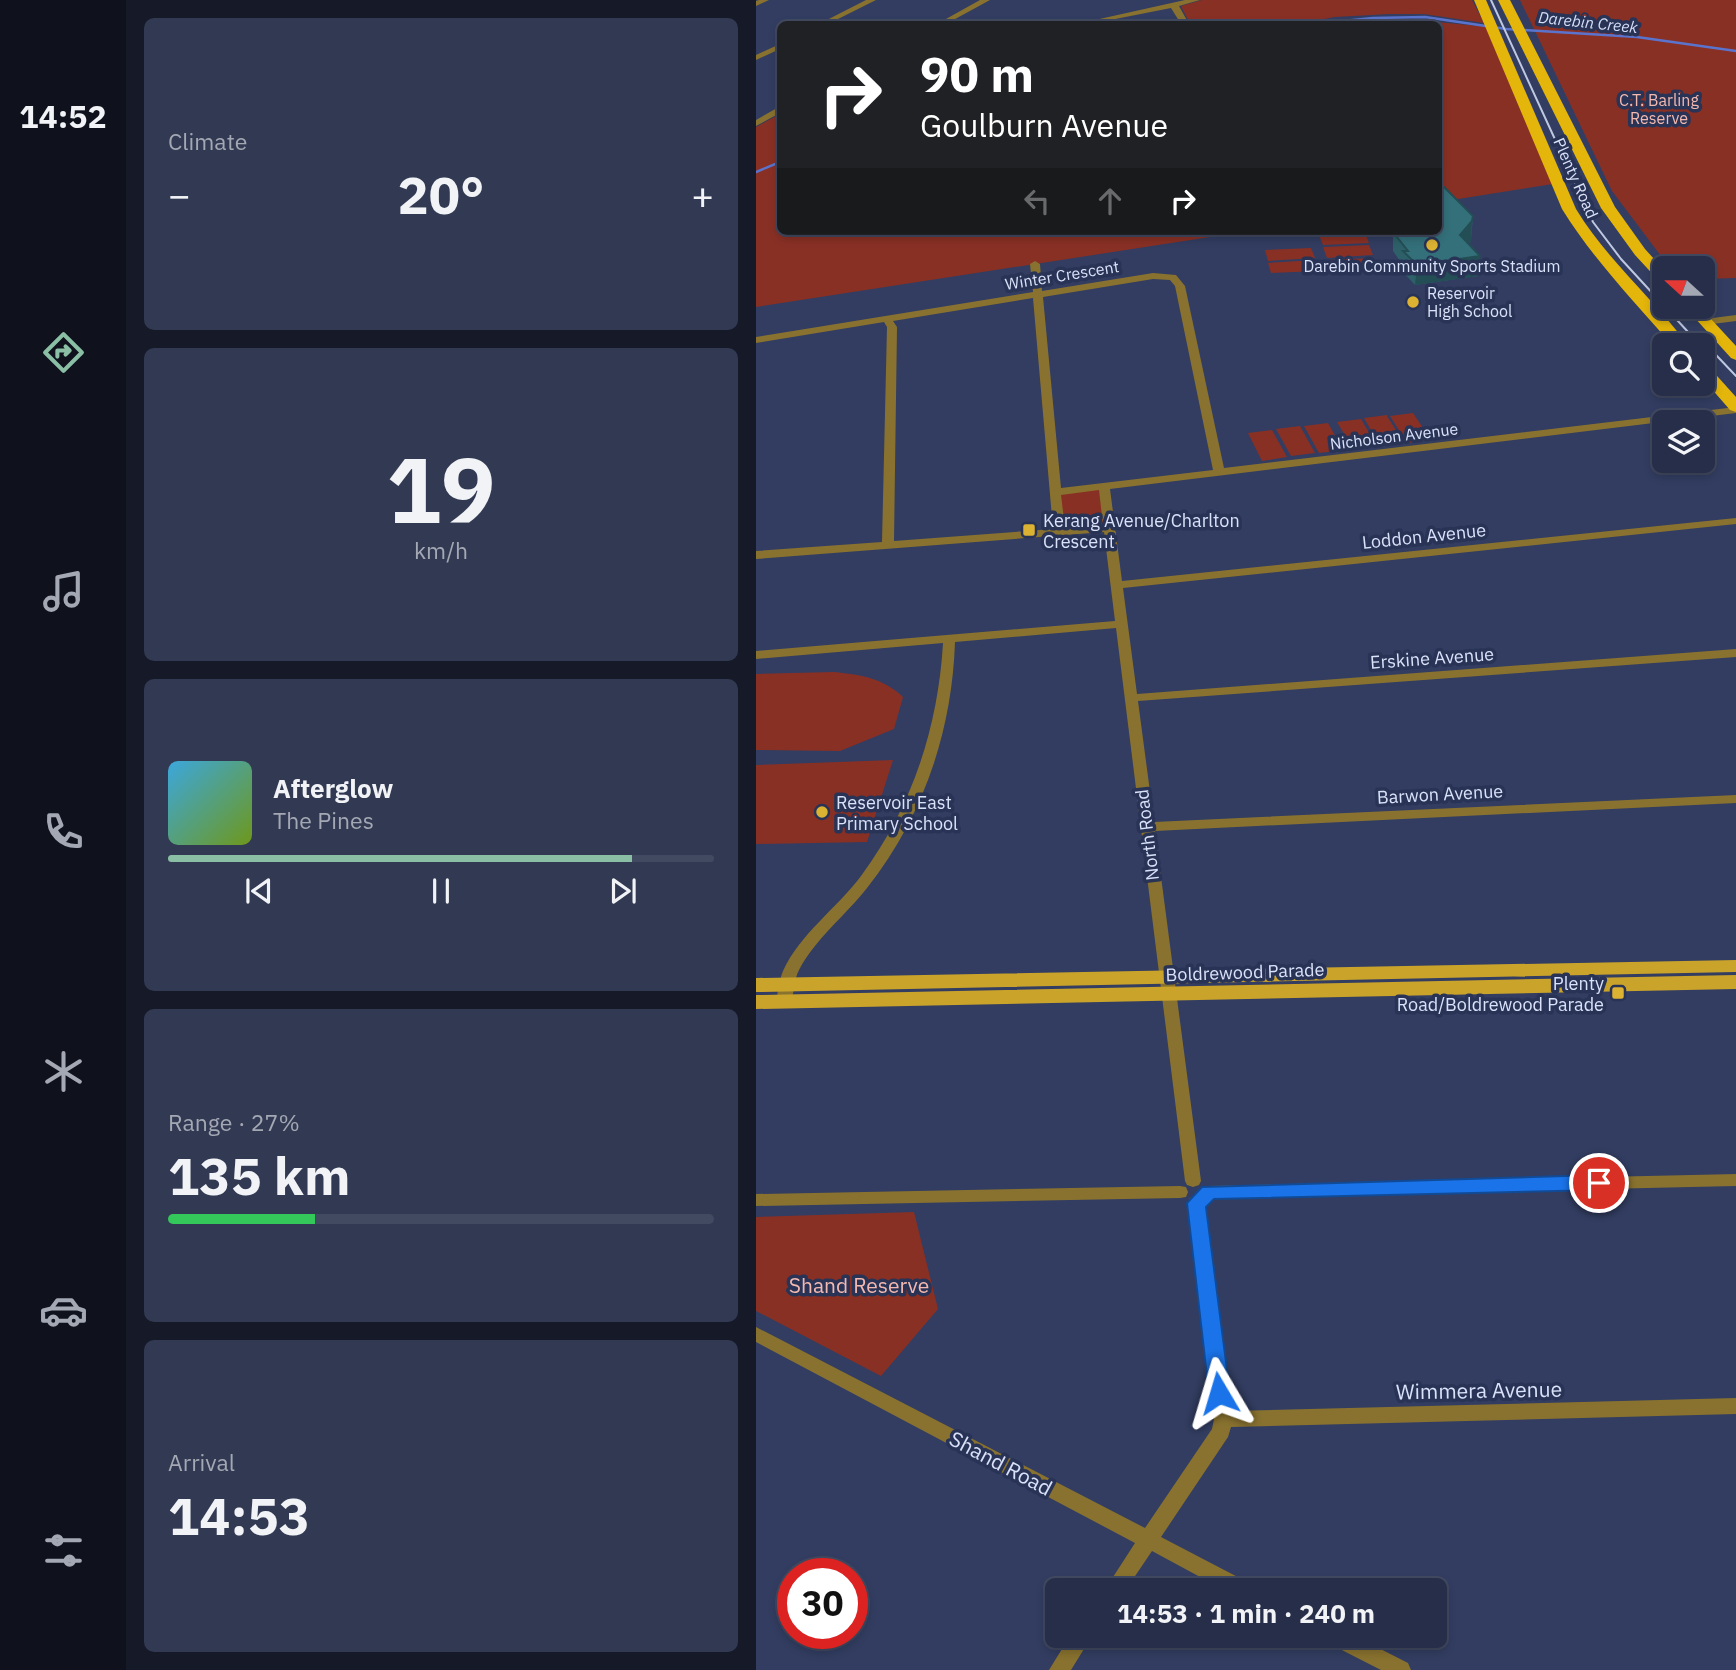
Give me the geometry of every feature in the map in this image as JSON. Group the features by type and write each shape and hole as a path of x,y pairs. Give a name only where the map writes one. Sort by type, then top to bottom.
{"highway":[{"name":"Plenty Road","path":"1480,0 1581,232 1599,255 1690,331 1736,355"},
{"name":"Plenty Road","path":"1504,0 1623,231 1652,264"},
{"path":"1556,179 1593,177"},
{"path":"1715,384 1736,409"}],"main road":[{"name":"Boldrewood Parade","path":"756,985 785,994 1169,996 1736,966"},
{"name":"Boldrewood Parade","path":"756,1002 785,994 1164,975 1736,982"}],"street":[{"path":"756,4 765,0"},
{"path":"829,21 872,0"},
{"path":"947,21 986,0"},
{"path":"1095,21 1196,0"},
{"path":"1172,5 1183,21"},
{"path":"756,58 777,48"},
{"path":"756,123 777,112"},
{"path":"1035,264 1059,531"},
{"name":"Winter Crescent","path":"756,340 1153,276 1169,276 1179,281 1219,473"},
{"path":"1690,331 1736,318"},
{"path":"887,319 892,327 888,544"},
{"path":"1690,331 1736,327"},
{"name":"Nicholson Avenue","path":"1056,492 1736,409"},
{"name":"North Road","path":"1104,488 1164,975 1169,996 1186,1186"},
{"name":"Loddon Avenue","path":"1115,585 1736,521"},
{"path":"756,555 1109,528"},
{"path":"756,655 1120,624"},
{"path":"785,994 792,968 866,880 907,812 934,750 943,713 949,639"},
{"name":"Erskine Avenue","path":"1131,698 1736,653"},
{"name":"Barwon Avenue","path":"1147,827 1736,799"},
{"path":"756,1200 1186,1186 1186,1202 1203,1198 1736,1180"},
{"path":"1123,1578 1221,1431 1223,1419 1203,1198"},
{"name":"Shand Road","path":"756,1334 1221,1578"},
{"name":"Wimmera Avenue","path":"1223,1419 1736,1406"},
{"path":"1059,1670 1074,1648"},
{"path":"1358,1648 1401,1670"}],"green space":[{"path":"1202,0 1472,0 1484,23 1424,14 1335,17 1313,21 1188,21 1181,6"},
{"name":"C.T. Barling Reserve","path":"1520,0 1736,0 1736,278 1715,279 1715,256 1661,256 1612,191"},
{"path":"1403,19 1425,21 1374,21"},
{"path":"1442,23 1490,27 1559,183 1442,202"},
{"path":"777,116 777,235 1223,235 756,307 756,127"},
{"path":"1319,235 1366,235 1369,243 1323,245"},
{"path":"1369,245 1373,255 1327,258 1323,247"},
{"path":"1311,248 1315,258 1268,261 1265,250"},
{"path":"1373,258 1377,268 1331,271 1327,260"},
{"path":"1315,260 1318,271 1271,273 1268,263"},
{"path":"1413,413 1431,440 1407,443 1390,416"},
{"path":"1387,415 1404,443 1380,446 1364,418"},
{"path":"1361,419 1377,446 1353,449 1337,422"},
{"path":"1328,423 1343,450 1319,453 1304,426"},
{"path":"1300,426 1315,453 1291,456 1276,429"},
{"path":"1272,430 1287,457 1262,461 1248,433"},
{"path":"1104,488 1109,528 1059,531 1056,492"},
{"path":"834,672 872,678 903,697 894,729 840,751 756,750 756,674"},
{"path":"893,760 867,842 756,844 756,765"},
{"name":"Shand Reserve","path":"914,1212 938,1309 881,1376 756,1311 756,1217"}],"building":[{"path":"1442,187 1473,216 1460,235 1480,256 1417,265 1403,251 1408,251 1395,235 1442,235"}],"waterway":[{"name":"Darebin Creek","path":"1342,21 1425,17 1506,29 1637,37 1736,51"},
{"name":"Darebin Creek","path":"756,172 777,163"}],"tram line":[{"path":"1491,0 1593,222 1621,259 1689,333"},
{"path":"1715,354 1736,376"}],"place":[{"name":"Darebin Community Sports Stadium","path":"1432,245"},
{"name":"Reservoir High School","path":"1413,302"},
{"name":"Kerang Avenue/Charlton Crescent","path":"1029,530"},
{"name":"Reservoir East Primary School","path":"822,812"},
{"name":"Plenty Road/Boldrewood Parade","path":"1618,993"}],"route":[{"path":"1219,1393 1196,1203 1204,1200 1209,1192 1599,1183"}]}
